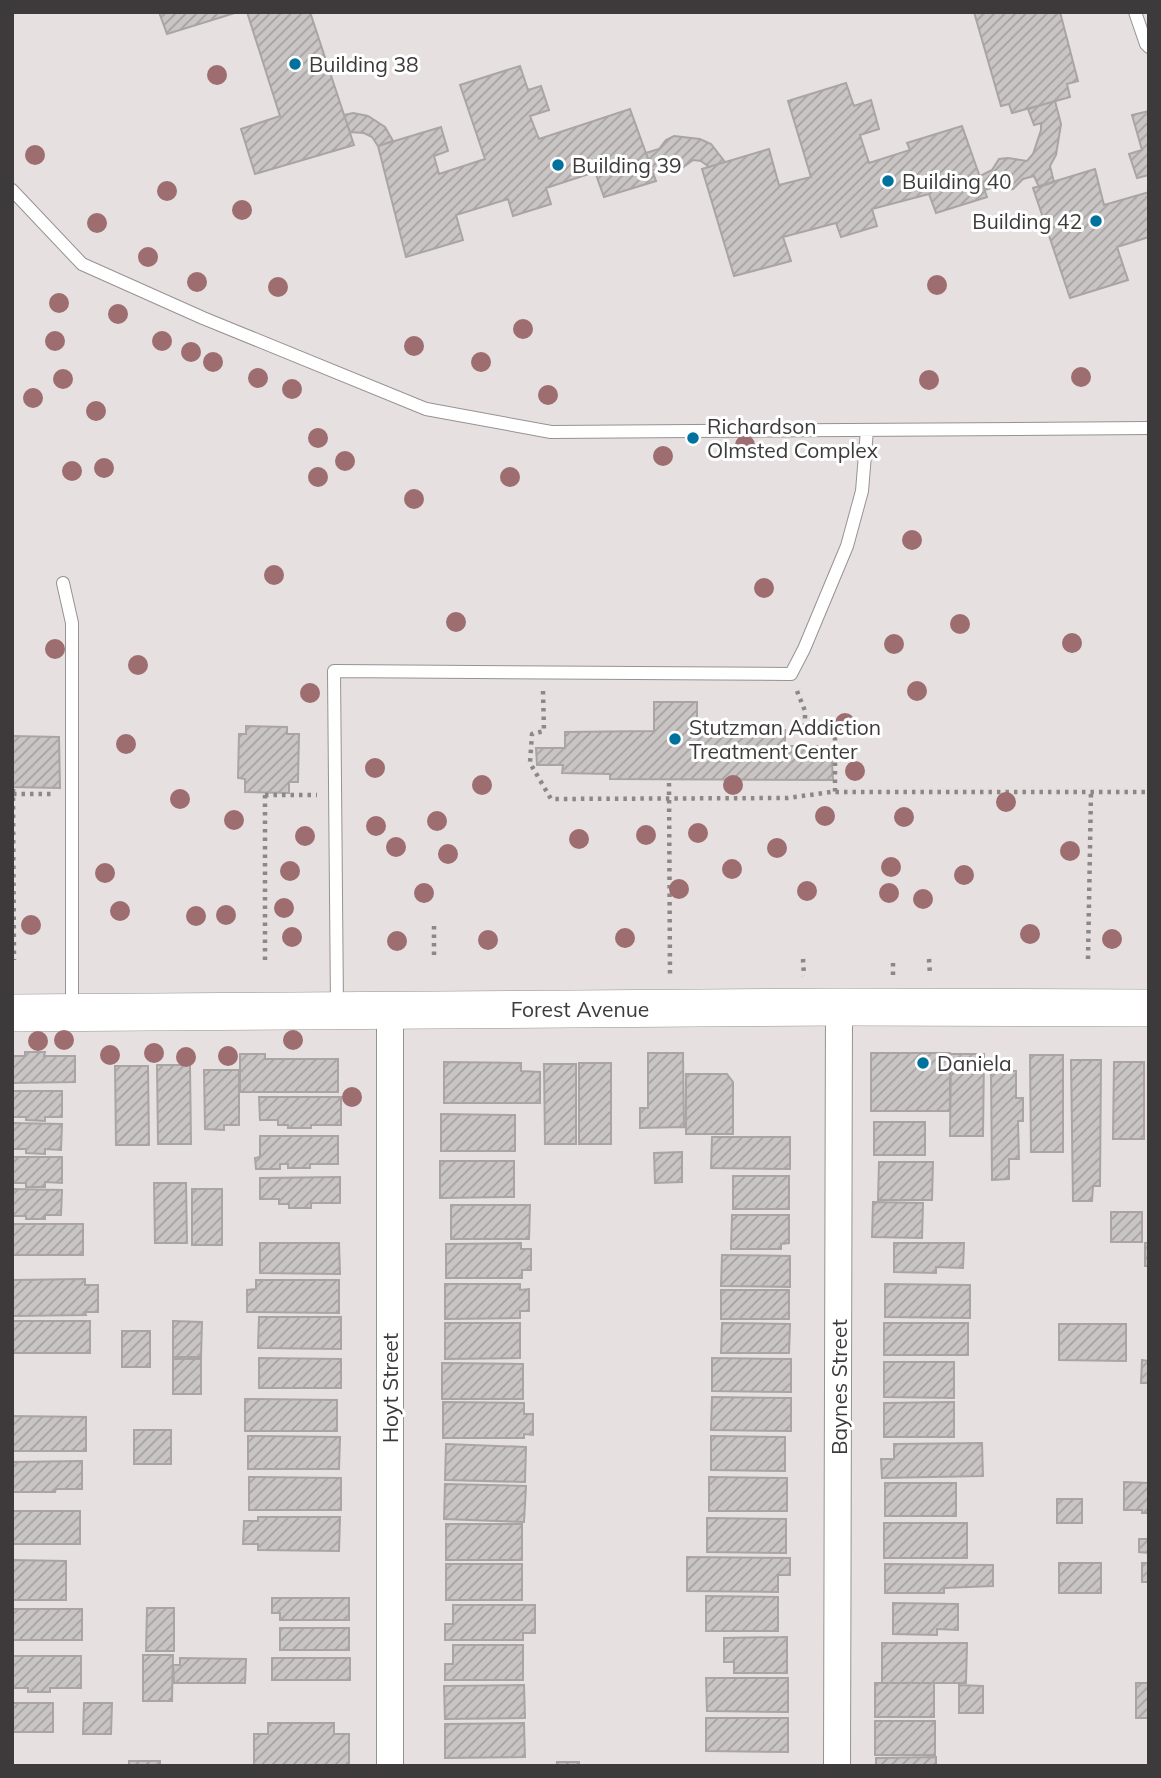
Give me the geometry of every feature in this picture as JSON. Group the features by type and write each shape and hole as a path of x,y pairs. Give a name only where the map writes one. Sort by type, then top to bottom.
{"street":[{"name":"Forest Avenue","path":"12,1013 839,1007 1149,1008"},
{"name":"Baynes Street","path":"837,1766 839,1007"},
{"name":"Hoyt Street","path":"390,1011 390,1766"}],"lane":[{"path":"1136,12 1149,47"},
{"path":"12,190 82,264 203,318 426,409 551,432 1149,428"},
{"path":"337,1011 334,671 790,674 804,649 847,546 862,491 867,430"},
{"path":"63,583 72,623 72,1013"}],"path":[{"path":"543,682 544,731 532,734 530,763 551,799 788,798 835,792 1149,792"},
{"path":"805,711 805,735 835,736 835,792"},
{"path":"669,783 671,984"},
{"path":"14,960 13,791 64,794"},
{"path":"1088,958 1091,792"},
{"path":"265,960 265,794 320,794"},
{"path":"434,926 434,960"},
{"path":"803,959 804,984"}],"building":[{"path":"159,12 238,12 167,34"},
{"name":"Building 38","path":"247,12 310,12 354,145 255,174 241,129 280,116"},
{"name":"Building 40","path":"974,12 1060,12 1078,81 1067,84 1070,97 1012,113 1009,104 1001,106"},
{"name":"Building 39","path":"520,66 528,90 541,86 549,110 530,116 539,139 630,109 656,181 604,197 595,172 546,188 551,204 513,216 508,199 456,215 463,240 406,257 378,146 441,127 448,151 434,156 439,174 485,159 460,85"},
{"name":"Building 40","path":"846,83 854,106 871,100 879,129 860,135 869,163 910,150 907,143 962,126 987,197 936,213 929,194 872,209 877,226 841,237 836,223 783,237 791,261 734,276 702,169 769,149 779,185 811,177 788,101"},
{"path":"1055,101 1061,124 1056,155 1050,166 1054,182 1039,187 1034,176 1023,179 1013,189 994,187 985,190 980,176 992,170 999,159 1027,161 1033,154 1041,123 1034,125 1028,109"},
{"name":"Building 42","path":"1149,111 1149,175 1137,178 1129,154 1142,150 1132,115"},
{"path":"353,113 368,116 385,127 393,141 378,146 372,137 364,133 350,132 344,115"},
{"path":"674,136 700,139 711,144 725,162 709,167 701,161 693,160 682,168 674,170 667,166 652,171 646,153 659,149 666,140"},
{"name":"Building 42","path":"1095,169 1104,205 1149,192 1149,237 1117,247 1128,280 1070,298 1033,188"},
{"name":"Stutzman Addiction Treatment Center","path":"654,702 697,702 697,730 785,730 785,746 831,746 833,780 610,779 610,774 562,773 563,765 537,765 536,748 565,748 565,732 654,731"},
{"path":"246,726 287,727 287,734 299,734 298,782 289,782 289,793 245,792 245,779 238,778 239,734 246,734"},
{"path":"12,736 59,737 60,788 12,787"},
{"path":"25,1052 45,1052 44,1056 75,1056 75,1082 12,1083 12,1056 25,1056"},
{"path":"648,1053 683,1053 684,1127 640,1128 640,1108 648,1108"},
{"path":"871,1053 950,1053 950,1111 871,1111"},
{"path":"240,1054 265,1054 265,1059 338,1059 338,1092 240,1092"},
{"path":"951,1054 984,1054 983,1136 950,1136"},
{"path":"1030,1055 1063,1055 1063,1152 1031,1152"},
{"path":"1071,1060 1101,1060 1100,1186 1093,1186 1092,1201 1073,1201"},
{"path":"444,1062 521,1063 521,1071 540,1072 540,1103 444,1103"},
{"path":"1114,1062 1144,1062 1144,1139 1113,1139"},
{"path":"579,1063 611,1063 611,1144 579,1144"},
{"path":"544,1064 576,1064 576,1144 545,1144"},
{"path":"157,1065 190,1065 191,1144 158,1144"},
{"path":"115,1066 148,1066 149,1145 116,1145"},
{"path":"204,1070 239,1070 239,1125 224,1125 224,1130 205,1129"},
{"path":"991,1071 1016,1071 1016,1098 1023,1098 1023,1121 1018,1121 1019,1159 1009,1159 1009,1179 992,1180"},
{"path":"686,1074 727,1074 733,1082 733,1134 686,1134"},
{"path":"12,1091 62,1091 62,1117 45,1117 45,1121 12,1117"},
{"path":"259,1097 341,1097 341,1125 288,1128 288,1125 278,1125 278,1120 260,1120"},
{"path":"441,1114 515,1115 515,1151 441,1151"},
{"path":"874,1122 925,1122 925,1155 874,1155"},
{"path":"12,1123 62,1124 61,1150 45,1149 45,1154 12,1149"},
{"path":"260,1136 338,1136 338,1164 310,1164 310,1168 288,1168 288,1164 280,1164 280,1169 256,1169 255,1158 260,1157"},
{"path":"712,1137 790,1137 790,1169 711,1168"},
{"path":"682,1152 682,1182 655,1183 654,1153"},
{"path":"12,1157 62,1157 62,1183 45,1182 45,1187 26,1187 26,1183 12,1183"},
{"path":"440,1161 514,1161 514,1197 440,1198"},
{"path":"879,1162 933,1162 932,1200 878,1200"},
{"path":"733,1176 789,1176 789,1209 733,1209"},
{"path":"340,1177 340,1203 311,1203 311,1208 289,1208 289,1204 279,1204 279,1199 260,1199 260,1178"},
{"path":"154,1183 186,1183 187,1243 155,1243"},
{"path":"12,1189 62,1190 61,1215 45,1215 45,1219 12,1216"},
{"path":"192,1189 222,1189 222,1245 192,1245"},
{"path":"873,1202 923,1203 922,1238 872,1237"},
{"path":"451,1205 530,1205 529,1239 451,1239"},
{"path":"1111,1212 1142,1212 1142,1242 1111,1242"},
{"path":"732,1215 789,1215 789,1243 781,1244 781,1249 731,1249"},
{"path":"12,1224 83,1224 83,1255 12,1255"},
{"path":"260,1243 339,1243 340,1274 260,1273"},
{"path":"521,1243 521,1249 531,1249 531,1270 522,1270 522,1278 446,1278 446,1244"},
{"path":"894,1243 964,1243 963,1268 936,1267 936,1273 894,1272"},
{"path":"1145,1243 1149,1243 1149,1266 1145,1266"},
{"path":"722,1255 790,1256 790,1287 721,1286"},
{"path":"85,1279 85,1285 98,1285 98,1312 85,1312 86,1315 12,1316 12,1280"},
{"path":"256,1280 339,1280 339,1313 247,1312 247,1290 256,1289"},
{"path":"445,1284 520,1284 520,1290 529,1289 529,1311 520,1311 520,1318 445,1319"},
{"path":"885,1284 970,1285 970,1318 885,1317"},
{"path":"721,1290 789,1290 789,1319 721,1319"},
{"path":"259,1317 341,1317 341,1349 258,1348"},
{"path":"12,1321 90,1321 90,1353 12,1353"},
{"path":"173,1321 202,1322 201,1357 173,1357"},
{"path":"445,1323 520,1323 520,1358 445,1359"},
{"path":"722,1323 790,1324 789,1353 721,1353"},
{"path":"884,1323 968,1323 968,1355 884,1355"},
{"path":"1059,1324 1126,1324 1126,1361 1059,1360"},
{"path":"122,1331 150,1331 150,1367 122,1367"},
{"path":"259,1358 341,1359 341,1388 259,1388"},
{"path":"712,1358 791,1359 791,1392 712,1391"},
{"path":"173,1359 201,1359 201,1394 173,1394"},
{"path":"1142,1360 1149,1361 1149,1383 1141,1383"},
{"path":"884,1362 954,1362 954,1398 884,1397"},
{"path":"442,1363 523,1364 523,1399 442,1399"},
{"path":"712,1397 791,1398 791,1431 711,1430"},
{"path":"245,1399 337,1400 337,1431 245,1431"},
{"path":"443,1402 524,1403 524,1414 533,1414 533,1435 524,1434 524,1438 443,1438"},
{"path":"954,1402 954,1437 884,1437 884,1403"},
{"path":"12,1416 86,1417 86,1451 12,1451"},
{"path":"134,1430 171,1430 171,1464 134,1464"},
{"path":"248,1436 340,1437 339,1469 248,1469"},
{"path":"711,1436 785,1437 785,1471 711,1470"},
{"path":"982,1443 983,1476 882,1478 881,1459 894,1459 894,1444"},
{"path":"446,1444 526,1447 525,1482 445,1480"},
{"path":"82,1461 82,1489 12,1492 12,1462"},
{"path":"249,1477 341,1478 341,1510 249,1510"},
{"path":"709,1477 787,1478 787,1511 709,1511"},
{"path":"1124,1482 1149,1483 1149,1513 1142,1513 1142,1510 1124,1510"},
{"path":"885,1483 956,1483 956,1516 885,1516"},
{"path":"445,1484 526,1486 524,1522 444,1519"},
{"path":"1057,1499 1082,1499 1082,1523 1057,1523"},
{"path":"12,1511 80,1511 80,1544 12,1544"},
{"path":"258,1517 340,1517 339,1551 258,1550 258,1544 243,1544 244,1521 258,1521"},
{"path":"707,1518 786,1519 786,1553 707,1552"},
{"path":"1148,1522 1149,1553 1139,1552 1139,1539 1148,1539"},
{"path":"884,1523 967,1523 967,1558 884,1558"},
{"path":"446,1524 522,1524 522,1560 446,1560"},
{"path":"687,1557 790,1558 790,1575 778,1575 778,1592 687,1591"},
{"path":"12,1560 66,1561 66,1600 12,1600"},
{"path":"1059,1563 1101,1563 1101,1593 1059,1593"},
{"path":"1142,1563 1149,1563 1149,1582 1142,1582"},
{"path":"446,1564 522,1564 522,1600 446,1600"},
{"path":"885,1564 993,1565 993,1586 944,1588 944,1593 885,1593"},
{"path":"706,1596 778,1597 778,1631 706,1631"},
{"path":"272,1598 349,1598 349,1620 280,1620 280,1613 272,1613"},
{"path":"893,1603 958,1604 958,1630 937,1629 937,1635 893,1634"},
{"path":"453,1605 535,1605 535,1633 523,1633 523,1640 445,1640 445,1624 453,1624"},
{"path":"147,1608 174,1608 174,1651 146,1651"},
{"path":"12,1609 82,1609 82,1640 12,1640"},
{"path":"280,1628 349,1628 349,1650 280,1650"},
{"path":"787,1637 787,1673 734,1673 734,1662 724,1662 724,1638"},
{"path":"882,1643 967,1643 966,1683 882,1683"},
{"path":"453,1645 523,1645 523,1680 445,1680 445,1664 453,1664"},
{"path":"143,1655 173,1655 172,1701 143,1701"},
{"path":"12,1656 81,1656 81,1688 50,1688 50,1692 28,1692 28,1688 12,1688"},
{"path":"180,1658 246,1659 245,1683 174,1683 173,1665 180,1665"},
{"path":"272,1658 350,1658 350,1680 272,1680"},
{"path":"706,1678 788,1678 788,1712 707,1711"},
{"path":"875,1683 934,1683 934,1717 875,1717"},
{"path":"1136,1683 1149,1683 1149,1718 1136,1718"},
{"path":"524,1685 525,1718 445,1719 444,1686"},
{"path":"959,1685 983,1686 983,1713 959,1713"},
{"path":"12,1703 53,1703 53,1732 12,1732"},
{"path":"84,1703 112,1703 111,1734 83,1734"},
{"path":"706,1718 788,1718 788,1752 706,1751"},
{"path":"875,1721 935,1721 935,1755 875,1755"},
{"path":"268,1723 334,1723 334,1734 349,1734 349,1766 254,1766 254,1734 268,1734"},
{"path":"524,1723 525,1757 445,1758 445,1724"},
{"path":"936,1757 936,1766 876,1766 876,1758"},
{"path":"129,1761 160,1761 160,1766 129,1766"},
{"path":"557,1762 579,1762 579,1766 557,1766"}],"place":[{"name":"Building 38","path":"295,64"},
{"name":"Building 39","path":"558,165"},
{"name":"Building 40","path":"888,181"},
{"name":"Building 42","path":"1096,221"},
{"name":"Richardson Olmsted Complex","path":"693,438"},
{"name":"Stutzman Addiction Treatment Center","path":"675,739"},
{"name":"Daniela","path":"923,1063"}]}
